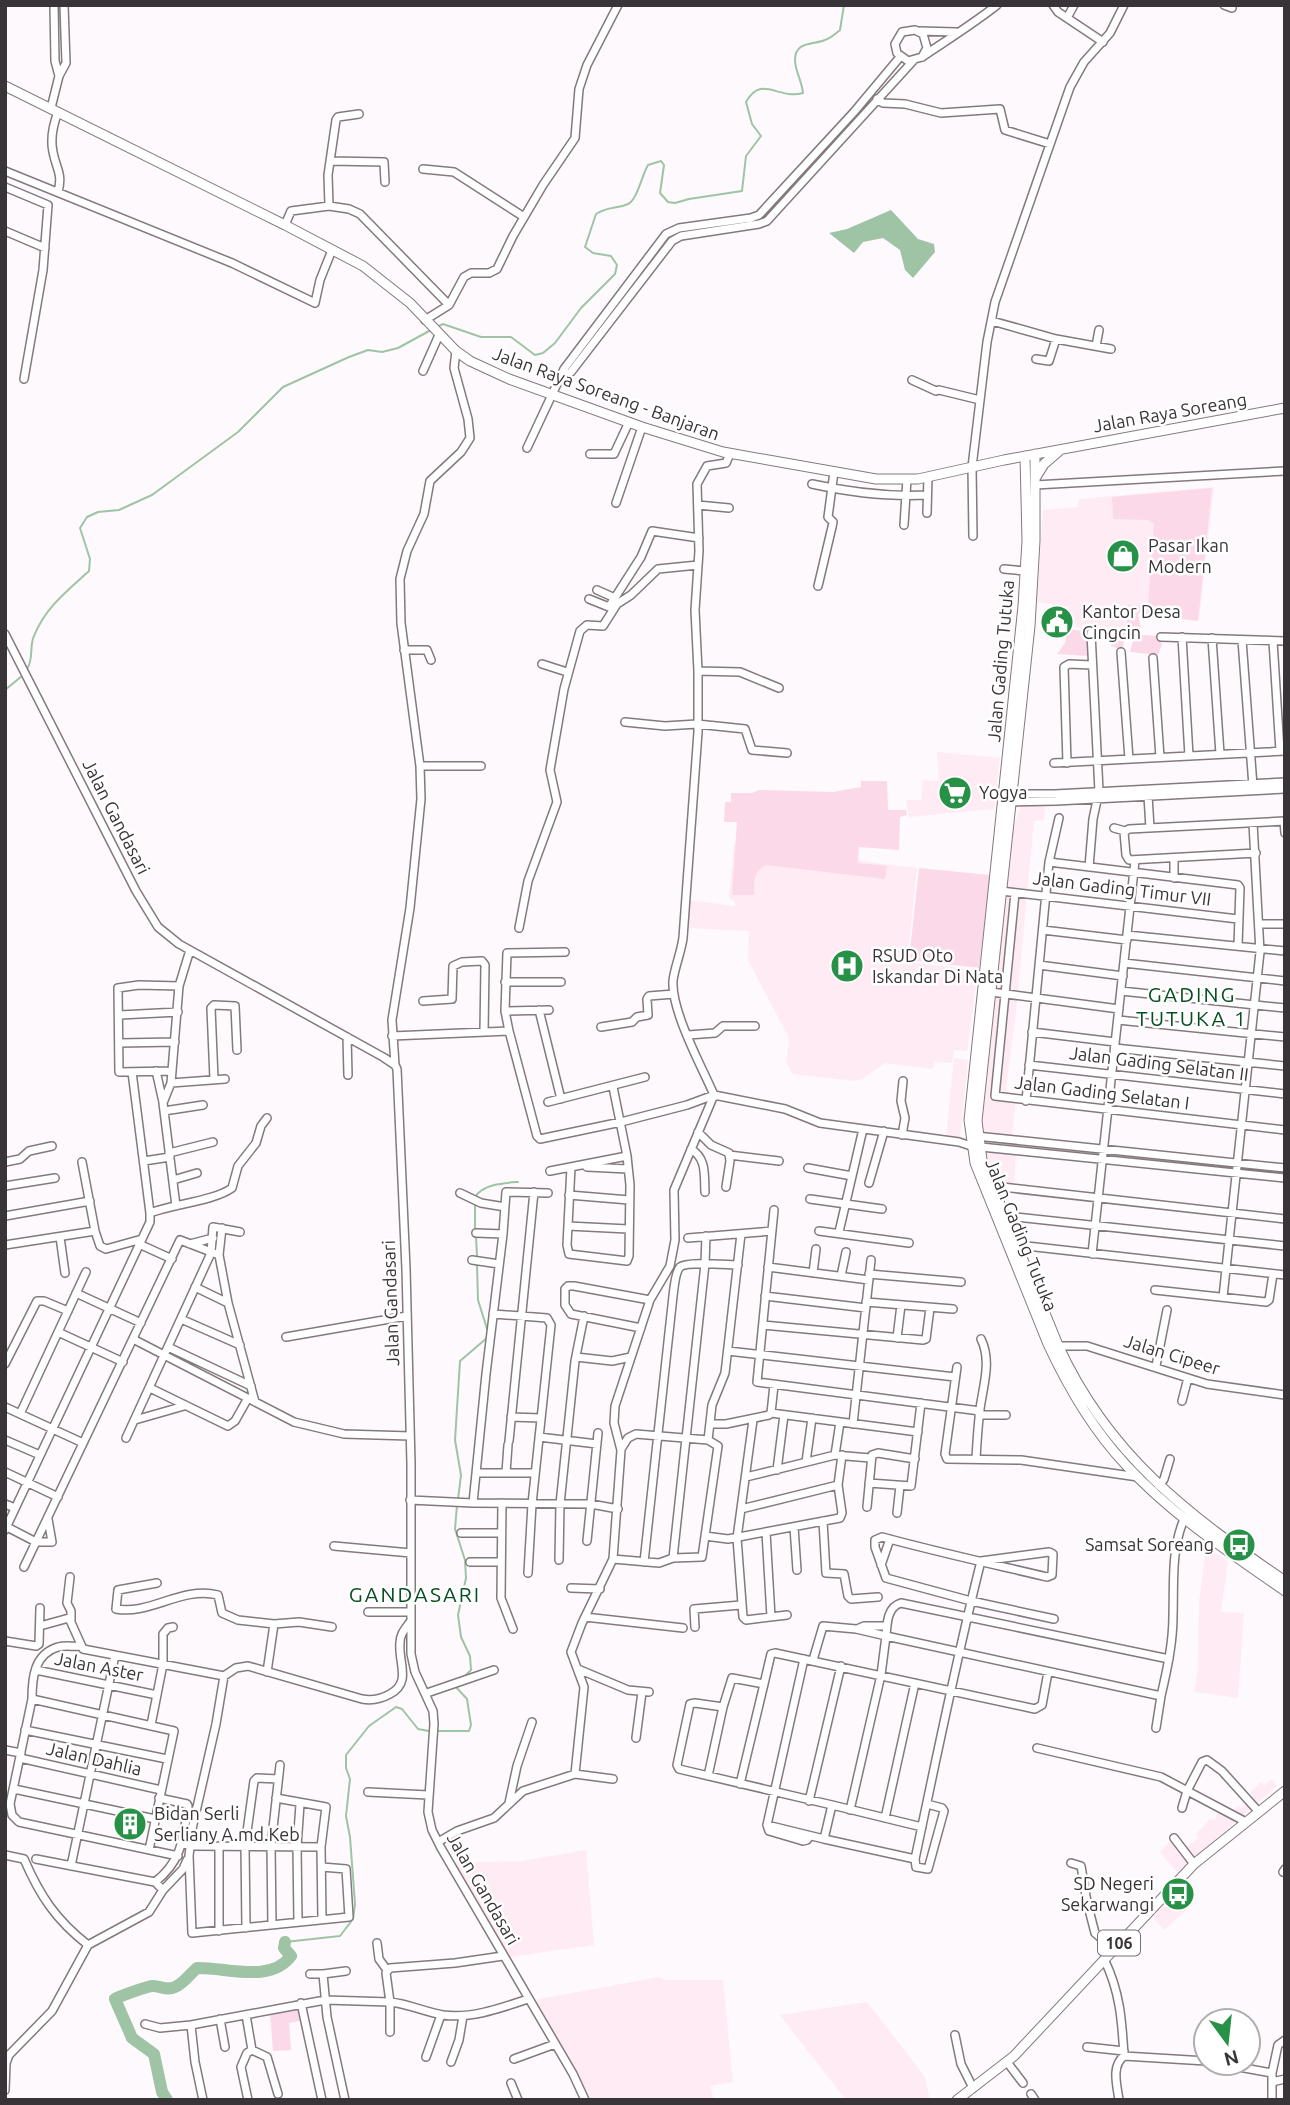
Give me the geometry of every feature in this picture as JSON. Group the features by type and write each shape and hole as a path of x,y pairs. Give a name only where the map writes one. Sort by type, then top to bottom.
{"main road":[{"name":"Jalan Raya Soreang - Banjaran","path":"5,86 363,266 385,282 456,351 490,371 642,427 730,454 876,479 928,477 1060,450"},
{"name":"Jalan Raya Soreang","path":"1060,450 1285,408"},
{"path":"1035,482 1044,464 1060,450"},
{"name":"Jalan Gading Tutuka","path":"1027,606 1025,571 1035,482 1030,455"},
{"name":"Jalan Gading Tutuka","path":"1030,455 1031,514 1027,606 988,994 975,1163 1054,1346 1090,1404 1143,1476 1184,1519 1260,1568 1285,1580"},
{"name":"Jalan Gading Tutuka","path":"988,994 1002,891 1007,798"},
{"name":"Jalan Gading Tutuka","path":"975,1141 1018,1245 1054,1346"},
{"name":"Jalan Gading Tutuka","path":"1143,1476 1159,1486 1285,1591"},
{"name":"106","path":"957,2100 1007,2062 1054,2016 1104,1959 1195,1864 1285,1791"}],"street":[{"path":"54,5 55,61 59,76"},
{"path":"58,192 60,171 53,151 52,129 59,76 66,63 64,5"},
{"path":"427,322 449,305 464,277 471,273 489,273 497,269 543,185 575,138 579,89 587,65 617,7 608,5"},
{"path":"651,258 676,238 767,221 913,61 997,5"},
{"path":"1053,5 1067,18 1103,42"},
{"path":"1067,18 1074,5"},
{"path":"973,536 972,467 995,302 1078,71 1103,42 1124,5"},
{"path":"900,57 895,44 898,36 906,30 957,33"},
{"path":"919,31 927,43 922,57"},
{"path":"900,57 913,61"},
{"path":"527,448 564,369 586,336 672,230 759,215 854,112 900,57"},
{"path":"877,99 938,112 1000,109 1005,130 1050,144"},
{"path":"330,206 327,190 337,118 359,114"},
{"path":"330,161 384,162 385,182"},
{"path":"423,169 454,172 524,217"},
{"path":"5,171 232,263 316,303 320,280 332,250"},
{"path":"5,187 48,205 45,248 24,379"},
{"path":"285,225 291,211 330,206 360,214 449,305"},
{"path":"5,231 45,248"},
{"path":"992,321 1056,339 1111,349"},
{"path":"1096,346 1099,330"},
{"path":"423,372 438,335"},
{"path":"1036,359 1049,361 1056,339"},
{"path":"395,1065 393,1010 410,908 421,808 420,766 404,649 400,579 407,551 424,514 430,481 461,452 471,434 454,366 456,351"},
{"path":"912,380 936,391 980,400"},
{"path":"590,454 612,456 629,422"},
{"path":"616,503 642,427"},
{"path":"575,1774 584,1696 583,1679 571,1652 613,1559 621,1450 614,1413 650,1300 670,1266 673,1255 676,1230 674,1191 714,1095 688,1035 674,994 673,978 683,938 698,724 695,610 699,538 697,484 706,467 713,463 726,463 730,454"},
{"path":"1035,482 1285,471"},
{"path":"818,586 833,522 828,517 834,472"},
{"path":"927,513 928,477"},
{"path":"904,525 907,479"},
{"path":"811,484 906,496 926,495"},
{"path":"698,505 729,508"},
{"path":"589,599 608,607 644,552 651,531 699,538"},
{"path":"519,928 528,881 557,802 551,770 567,672 573,648 583,626 603,626 617,604 631,595 658,569 698,565"},
{"path":"1004,569 1025,571"},
{"path":"597,590 614,598"},
{"path":"1090,867 1093,819 1098,795 1091,633"},
{"name":"Jalan Gandasari","path":"5,634 153,921 169,937 190,950 395,1065 398,1081 407,1316 410,1622 412,1662 427,1693 434,1724 428,1795 429,1820 438,1842 585,2100"},
{"path":"1161,636 1285,641"},
{"path":"1181,637 1189,756"},
{"path":"1212,638 1220,754"},
{"path":"1242,640 1253,787"},
{"path":"1054,763 1282,751 1273,641"},
{"path":"404,649 427,650 431,660"},
{"path":"1121,652 1129,759"},
{"path":"1153,658 1160,758"},
{"path":"541,664 567,672"},
{"path":"1067,762 1064,667 1069,664 1093,665"},
{"path":"698,671 740,672 779,688"},
{"path":"625,722 665,726 698,724 745,729 752,750 787,752"},
{"path":"420,766 481,766"},
{"path":"1098,795 1148,796 1285,782"},
{"path":"1007,798 1253,787 1285,789"},
{"path":"1148,796 1150,828"},
{"path":"1026,1101 1049,862 1059,818"},
{"path":"1114,828 1125,831 1284,821 1285,833"},
{"path":"1223,1297 1250,1063 1260,949 1253,823"},
{"path":"1125,831 1126,857 1136,861 1256,853"},
{"path":"1174,859 1174,878"},
{"path":"1092,1254 1136,861"},
{"path":"1049,862 1238,885 1237,946"},
{"name":"Jalan Gading Timur VII","path":"1002,891 1238,919"},
{"name":"Jalan Gading Selatan I","path":"1015,893 993,1094 997,1097 1107,1111 1285,1130"},
{"path":"1260,925 1285,925"},
{"path":"1043,930 1285,951"},
{"path":"163,1107 171,1083 179,986 190,950"},
{"path":"565,952 507,953 505,1011 537,1136 546,1138 621,1122 714,1095 785,1109 820,1123 902,1135 959,1142 1048,1143 1285,1168"},
{"path":"423,1001 452,999 453,967 462,962 482,961 485,965 484,1032"},
{"path":"1124,963 1285,981"},
{"path":"1039,965 1123,976"},
{"path":"505,982 561,982"},
{"path":"172,1071 121,1073 119,1070 119,987 179,986"},
{"path":"1121,992 1285,1009"},
{"path":"601,1027 648,1015 649,996 674,994"},
{"path":"988,994 1119,1009"},
{"path":"214,1079 211,1008 215,1005 235,1006 237,1050"},
{"path":"540,1010 561,1099"},
{"path":"505,1011 549,1010"},
{"path":"120,1015 178,1012"},
{"path":"1118,1020 1285,1037"},
{"path":"688,1035 715,1033 723,1026 755,1026"},
{"path":"392,1035 509,1031"},
{"path":"1032,1032 1285,1066"},
{"path":"347,1037 348,1075"},
{"path":"120,1043 175,1042"},
{"name":"Jalan Gading Selatan II","path":"1029,1065 1285,1094"},
{"path":"156,1071 176,1206"},
{"path":"48,1518 53,1541 36,1542 6,1529 150,1222 132,1072"},
{"path":"548,1102 645,1077"},
{"path":"171,1083 225,1079"},
{"path":"902,1135 905,1118 901,1101 903,1082"},
{"path":"574,1167 569,1195 569,1254 627,1261 627,1156 613,1087"},
{"path":"163,1107 203,1105"},
{"path":"150,1213 232,1188 238,1166 256,1143 261,1126 267,1118"},
{"path":"839,1232 863,1129"},
{"path":"869,1183 884,1131"},
{"path":"698,1132 711,1145 729,1155 779,1161"},
{"path":"975,1141 1103,1160 1285,1178"},
{"path":"144,1161 213,1142"},
{"path":"1047,1153 1048,1143"},
{"path":"5,1162 21,1159 29,1151 52,1146"},
{"path":"691,1149 699,1154 702,1160 705,1192"},
{"path":"726,1187 729,1155"},
{"path":"550,1171 627,1156"},
{"path":"1180,1168 1181,1157"},
{"path":"82,1161 95,1231 103,1248 141,1241 172,1259"},
{"path":"574,1167 628,1169"},
{"path":"808,1168 852,1177"},
{"path":"173,1180 197,1172"},
{"path":"6,1185 55,1178"},
{"path":"993,1186 1285,1219"},
{"path":"473,1503 507,1190 548,1193"},
{"path":"460,1192 474,1199 505,1207"},
{"path":"506,1473 534,1192"},
{"path":"569,1195 629,1200"},
{"path":"810,1199 882,1209"},
{"path":"5,1216 90,1201"},
{"path":"774,1210 757,1382 1006,1415"},
{"path":"1006,1216 1285,1247"},
{"path":"568,1226 628,1229"},
{"path":"149,1388 228,1426 252,1400 251,1387 215,1254 213,1227 240,1232"},
{"path":"127,1438 195,1287 215,1254 222,1228"},
{"path":"5,1245 95,1231"},
{"path":"688,1238 772,1231"},
{"path":"819,1231 909,1243"},
{"path":"476,1233 503,1234"},
{"path":"708,1440 712,1405 725,1373 741,1234"},
{"path":"673,1558 706,1236"},
{"path":"60,1237 65,1273"},
{"path":"190,1244 213,1238"},
{"path":"24,1567 179,1241 215,1254"},
{"path":"1018,1245 1285,1275"},
{"path":"813,1273 816,1249"},
{"path":"841,1276 846,1252"},
{"path":"476,1260 499,1264"},
{"path":"853,1424 871,1260"},
{"path":"644,1562 678,1270 682,1266 705,1264 738,1265"},
{"path":"768,1267 841,1276 961,1282"},
{"path":"20,1414 86,1272"},
{"path":"1155,1290 1268,1301 1273,1274"},
{"path":"641,1328 571,1314 567,1310 564,1296 567,1287 574,1286 650,1300"},
{"path":"195,1287 228,1303"},
{"path":"76,1293 141,1323"},
{"path":"765,1296 953,1310"},
{"path":"6,1359 37,1301 44,1301 68,1311"},
{"path":"897,1338 901,1305"},
{"path":"762,1325 926,1339 930,1308"},
{"path":"1156,1366 1167,1310"},
{"path":"493,1314 547,1318 550,1322 528,1573"},
{"path":"286,1337 407,1316"},
{"path":"559,1560 560,1504 576,1357 584,1316"},
{"path":"181,1319 240,1345"},
{"path":"58,1332 123,1362"},
{"path":"133,1339 294,1422 344,1434 410,1436"},
{"path":"976,1458 986,1367 986,1352 981,1339"},
{"name":"Jalan Cipeer","path":"1054,1346 1087,1346 1228,1388 1285,1395"},
{"path":"168,1347 251,1387"},
{"path":"728,1351 955,1377"},
{"path":"576,1357 612,1361 631,1357"},
{"path":"957,1367 945,1457 951,1460 976,1458 1047,1463 1143,1476"},
{"path":"1182,1401 1188,1377"},
{"path":"771,1413 774,1385"},
{"path":"869,1483 900,1486 912,1484 921,1404"},
{"path":"135,1420 185,1405"},
{"path":"5,1407 83,1443"},
{"path":"710,1424 753,1420 771,1413 918,1432"},
{"path":"777,1470 784,1415"},
{"path":"511,1417 541,1418"},
{"path":"806,1462 812,1419"},
{"path":"753,1420 737,1538 741,1605 745,1620 787,1615"},
{"path":"705,1536 737,1538 842,1516 838,1485 840,1422"},
{"path":"587,1541 598,1433"},
{"path":"613,1559 659,1563 673,1558 702,1558 718,1448 716,1443 708,1440 631,1435 621,1450"},
{"path":"539,1437 597,1444"},
{"path":"5,1440 40,1455"},
{"path":"867,1507 870,1458 873,1454 915,1460"},
{"path":"746,1477 839,1455 870,1458"},
{"path":"1159,1486 1170,1459"},
{"path":"5,1472 58,1497"},
{"path":"476,1472 535,1473"},
{"path":"741,1509 838,1485"},
{"path":"897,1513 900,1486"},
{"path":"410,1500 591,1504 618,1509"},
{"path":"502,1503 500,1598 513,1629"},
{"path":"5,1504 15,1508"},
{"path":"1156,1728 1169,1659 1173,1615 1172,1588 1178,1537 1184,1519"},
{"path":"823,1521 827,1573 844,1574 849,1598 878,1597"},
{"path":"794,1527 797,1570"},
{"path":"766,1532 771,1617"},
{"path":"461,1533 501,1533"},
{"path":"981,1561 1049,1552 1053,1555 1054,1572 1047,1577 890,1539 882,1537 876,1541 886,1578 971,1601 1054,1619"},
{"path":"881,1567 890,1539"},
{"path":"334,1546 411,1553"},
{"path":"927,1804 944,1811 928,1869 916,1867 915,1859 959,1653 981,1561"},
{"path":"470,1562 500,1562"},
{"path":"70,1577 65,1606 71,1611 71,1620 81,1646"},
{"path":"157,1583 118,1590 117,1609 130,1610 186,1594 210,1593 220,1598 222,1613 238,1620 274,1624 299,1622 332,1628"},
{"path":"571,1588 600,1589"},
{"path":"850,1810 881,1675 890,1610 896,1603 1169,1659"},
{"path":"695,1627 694,1609 741,1605"},
{"path":"5,1641 36,1646 39,1644 40,1608"},
{"path":"368,1612 410,1612"},
{"path":"585,1617 683,1628"},
{"path":"40,1626 67,1618 71,1620"},
{"path":"155,1882 167,1871 186,1844 224,1676 230,1670 243,1666 362,1699 384,1698 399,1688 403,1681 400,1643 402,1633 410,1622"},
{"path":"267,1672 274,1624"},
{"path":"813,1660 823,1626 856,1629 1161,1696"},
{"path":"856,1629 864,1626 887,1626"},
{"path":"151,1725 163,1664 164,1630 173,1627"},
{"path":"178,1856 16,1821 10,1807 32,1699 32,1684 38,1661 46,1652 62,1646 81,1646 224,1676"},
{"path":"740,1784 771,1654 804,1658 1035,1709 1042,1705 1048,1672"},
{"path":"71,1866 115,1655"},
{"path":"804,1658 774,1793 769,1831 803,1841 810,1836 915,1859"},
{"path":"809,1801 841,1666"},
{"path":"578,1669 628,1690 646,1692 636,1738"},
{"name":"Jalan Aster","path":"36,1670 157,1695"},
{"path":"427,1693 494,1670"},
{"path":"708,1776 732,1678 764,1684"},
{"path":"885,1818 915,1683"},
{"path":"32,1699 174,1731 149,1850"},
{"path":"723,1707 690,1704 678,1767 774,1793 922,1827"},
{"path":"509,1804 517,1766 533,1722"},
{"path":"25,1730 167,1759"},
{"path":"1037,1748 1161,1777 1246,1822"},
{"name":"Jalan Dahlia","path":"5,1750 160,1794 188,1805 186,1844"},
{"path":"1182,1808 1187,1791 1202,1762 1207,1760 1222,1771 1258,1811"},
{"path":"272,1925 271,1846 280,1765"},
{"path":"438,1842 457,1831 494,1818 523,1791 575,1774 613,1779"},
{"path":"246,1928 245,1846 254,1781 257,1778 278,1779"},
{"path":"13,1788 155,1819"},
{"path":"368,1792 428,1795"},
{"path":"276,1798 326,1807 321,1847 322,1919"},
{"path":"298,1922 297,1847 300,1804"},
{"path":"824,1839 832,1805"},
{"path":"1174,1838 1195,1864"},
{"path":"186,1844 321,1847"},
{"path":"186,1844 189,1856 192,1933 350,1916 346,1869 322,1867"},
{"path":"219,1846 219,1931"},
{"path":"5,1855 24,1859 43,1899 70,1931 88,1945"},
{"path":"5,2090 9,2055 52,2011 88,1945 144,1916 163,1889 183,1869 189,1856"},
{"path":"36,1859 155,1882 163,1889"},
{"path":"1071,1863 1081,1866 1095,1933 1114,1949"},
{"path":"377,1943 379,1959 387,1970 390,2032"},
{"path":"387,1970 397,1966 456,1964 503,1956"},
{"path":"1104,1959 1113,1976 1120,2001 1124,2053 1116,2068 1119,2100"},
{"path":"310,1974 346,1971"},
{"path":"323,1974 325,2000 345,2100"},
{"path":"145,2024 159,2031 325,2000 390,2001 410,2004 441,2015 464,2016 528,1999"},
{"path":"301,2003 322,2100"},
{"path":"246,2015 252,2050"},
{"path":"426,2057 441,2015"},
{"path":"451,2062 464,2016"},
{"path":"220,2020 225,2047"},
{"path":"191,2025 203,2100"},
{"path":"955,2035 961,2064 973,2088"},
{"path":"1272,2100 1272,2078 1278,2045 1285,2040"},
{"path":"514,2059 555,2044"},
{"path":"1087,2047 1192,2060"},
{"path":"252,2050 267,2057 278,2094"},
{"path":"248,2100 241,2067 247,2053 252,2050"},
{"path":"1007,2062 1023,2083"},
{"path":"1262,2075 1285,2079"},
{"path":"511,2082 518,2100"}],"shaded area":[{"path":"891,210 918,239 934,244 935,252 913,278 905,270 900,250 883,238 863,242 854,253 829,233 847,229"},
{"name":"Pasar Ikan Modern","path":"1214,487 1199,619 1136,612 1133,633 1066,626 1069,607 1037,602 1043,510 1078,507 1079,499"},
{"path":"1212,488 1198,621 1138,613 1142,635 1158,636 1162,644 1158,655 1130,652 1133,641 1125,638 1122,650 1111,646 1111,632 1127,633 1127,605 1148,606 1154,524 1147,520 1113,519 1112,497"},
{"path":"1068,629 1089,632 1089,656 1057,654 1065,643"},
{"name":"Yogya","path":"937,752 1000,758 994,809 909,817 906,800 921,800 923,780 939,781"},
{"path":"861,781 887,781 888,810 906,810 907,815 900,817 899,850 859,847 858,863 887,866 885,879 766,865 756,874 754,895 732,895 737,822 724,822 725,802 731,802 731,793 752,793 759,790 833,792 861,787"},
{"path":"1021,805 1045,805 1044,820 1034,821 1005,1096 1016,1098 1012,1137 982,1134 982,1122 1012,833"},
{"name":"RSUD Oto Iskandar Di Nata","path":"734,845 917,868 907,962 978,970 967,1051 954,1050 952,1063 935,1062 933,1069 885,1063 856,1081 793,1074 786,1062 789,1038 748,960 749,931 686,928 688,900 735,906 735,902 729,898"},
{"path":"919,868 990,875 979,968 909,960"},
{"path":"954,1058 968,1060 960,1138 946,1137"},
{"path":"985,1150 1016,1154 1014,1184 995,1183"},
{"path":"1206,1547 1228,1561 1221,1612 1244,1613 1238,1698 1194,1692 1198,1669 1199,1602"},
{"path":"1272,1779 1277,1786 1177,1872 1160,1852 1173,1838 1182,1850 1199,1838 1196,1834 1210,1819 1215,1820 1219,1810 1229,1813 1238,1806 1241,1808 1253,1797 1250,1792 1261,1782 1264,1785"},
{"path":"586,1850 594,1945 510,1957 453,1863 521,1861"},
{"path":"1183,1887 1188,1909 1164,1930 1153,1917"},
{"path":"659,1977 664,1980 723,1980 733,2082 710,2086 714,2100 586,2100 534,2000"},
{"path":"867,2002 925,2077 930,2100 846,2100 780,2015"},
{"path":"300,2008 305,2020 289,2023 291,2050 273,2051 270,2012"}],"waterway":[{"path":"439,326 443,324 481,337 511,337 535,355 543,353 555,343 581,308 615,274 617,265 611,256 593,253 585,247 596,214 631,202 648,165 661,161 664,165 660,193 668,202 742,191 746,156 761,136 752,124 746,102 752,94 764,89 803,93 795,64 796,54 801,47 827,39 840,30 844,5"},
{"path":"27,669 33,640 44,617 57,600 89,571 90,559 80,528 87,517 98,512 119,510 152,495 238,432 283,387 368,350 382,352 398,348 431,330"},
{"path":"5,690 22,676"},
{"path":"475,1197 488,1187 518,1182"},
{"path":"475,1203 475,1232"},
{"path":"476,1237 477,1256"},
{"path":"477,1265 478,1300 488,1332"},
{"path":"458,1499 461,1475 455,1440 460,1361 488,1337"},
{"path":"457,1505 455,1529 465,1560 466,1578 458,1615 461,1637 470,1656 471,1670 464,1677"},
{"path":"435,1731 469,1731 471,1725 467,1699 455,1686"},
{"path":"285,1942 340,1936 353,1919 355,1904 346,1816 350,1779 346,1768 346,1755 369,1726 396,1707 402,1709 418,1729 429,1731"},
{"path":"167,2100 162,2092 154,2054 132,2038 115,1999 150,1986 172,1988 181,1984 197,1968 247,1972 272,1970 291,1956 284,1948 285,1942"}],"place":[{"name":"Pasar Ikan Modern","path":"1123,556"},
{"name":"Kantor Desa Cingcin","path":"1057,622"},
{"name":"Yogya","path":"955,793"},
{"name":"RSUD Oto Iskandar Di Nata","path":"847,966"},
{"name":"Samsat Soreang","path":"1239,1545"},
{"name":"Bidan Serli Serliany A.md.Keb","path":"130,1824"},
{"name":"SD Negeri Sekarwangi","path":"1178,1894"}],"district":[{"name":"GADING TUTUKA 1","path":"1192,1007"},
{"name":"GANDASARI","path":"415,1595"}]}
